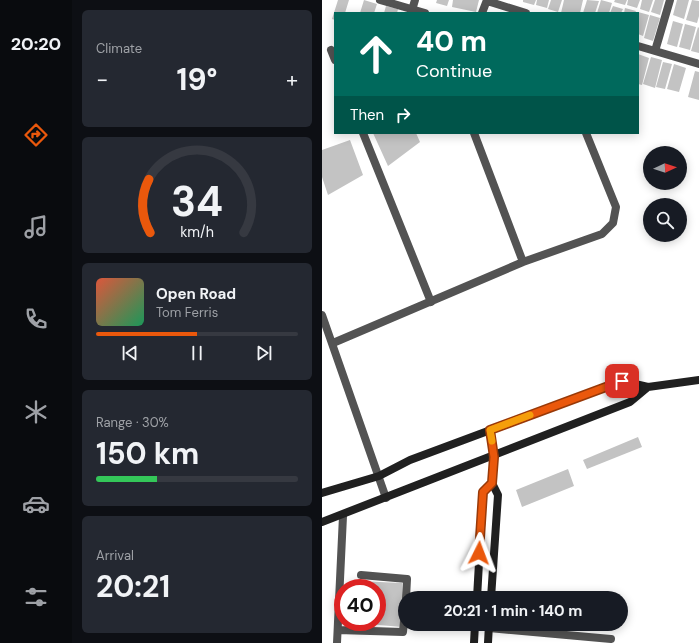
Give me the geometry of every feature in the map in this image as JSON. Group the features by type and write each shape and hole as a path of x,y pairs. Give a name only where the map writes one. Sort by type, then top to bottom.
{"street":[{"path":"380,0 421,12"},
{"path":"412,10 415,0"},
{"path":"655,51 670,0"},
{"path":"482,12 487,1 523,12"},
{"path":"639,46 699,64"},
{"path":"331,50 334,58"},
{"path":"363,134 431,302"},
{"path":"474,134 523,262"},
{"path":"333,344 523,262 602,234 613,223 616,207 586,134"},
{"path":"322,315 386,498"},
{"path":"322,493 379,476 410,460 622,381 648,387 699,380"},
{"path":"322,522 343,516 630,402 648,387"},
{"path":"490,430 494,457 492,483 498,495 491,591"},
{"path":"477,591 483,492 492,483"},
{"path":"340,579 343,516"},
{"path":"360,575 407,579 406,591"},
{"path":"337,643 338,631"},
{"path":"370,631 403,631"},
{"path":"474,643 475,631"},
{"path":"488,643 489,631"},
{"path":"536,631 611,639"}],"building":[{"path":"338,0 349,0 345,12 334,12"},
{"path":"364,0 377,4 374,12 360,12"},
{"path":"437,0 449,0 447,6 436,3"},
{"path":"453,0 479,0 476,12 452,7"},
{"path":"523,0 536,0 534,5 523,2"},
{"path":"537,0 549,0 547,8 536,5"},
{"path":"551,0 562,0 558,12 548,9"},
{"path":"564,0 583,0 580,12 561,12"},
{"path":"587,0 599,1 595,12 583,12"},
{"path":"601,0 612,3 609,12 597,12"},
{"path":"615,0 627,0 625,5 614,2"},
{"path":"628,0 640,0 637,8 627,5"},
{"path":"642,0 653,0 649,12 640,9"},
{"path":"655,0 664,0 660,15 651,12"},
{"path":"677,0 689,0 684,19 673,15"},
{"path":"692,0 699,1 699,16 697,23 686,20"},
{"path":"386,6 398,9 397,12 384,12"},
{"path":"613,6 623,9 622,12 610,12"},
{"path":"625,8 636,11 636,12 624,12"},
{"path":"639,12 649,15 643,36 639,34"},
{"path":"650,15 660,18 653,41 644,38"},
{"path":"673,21 683,24 677,47 667,44"},
{"path":"685,24 696,27 690,50 679,47"},
{"path":"698,27 699,28 699,53 691,51"},
{"path":"639,54 649,58 642,85 639,84"},
{"path":"651,57 662,60 655,88 643,84"},
{"path":"663,62 672,64 665,89 656,87"},
{"path":"674,64 686,68 679,92 667,89"},
{"path":"695,71 699,72 699,100 688,97"},
{"path":"373,134 416,134 420,142 388,166"},
{"path":"350,140 363,175 328,195 322,177 322,150"},
{"path":"638,437 642,447 587,469 583,460"},
{"path":"568,469 574,486 522,507 516,490"},
{"path":"386,582 402,583 402,591 398,591 398,627 386,626"}],"slow traffic":[{"path":"492,441 490,430 530,415"}],"route":[{"path":"479,553 483,492 492,483 494,457 490,430 622,381"}]}
